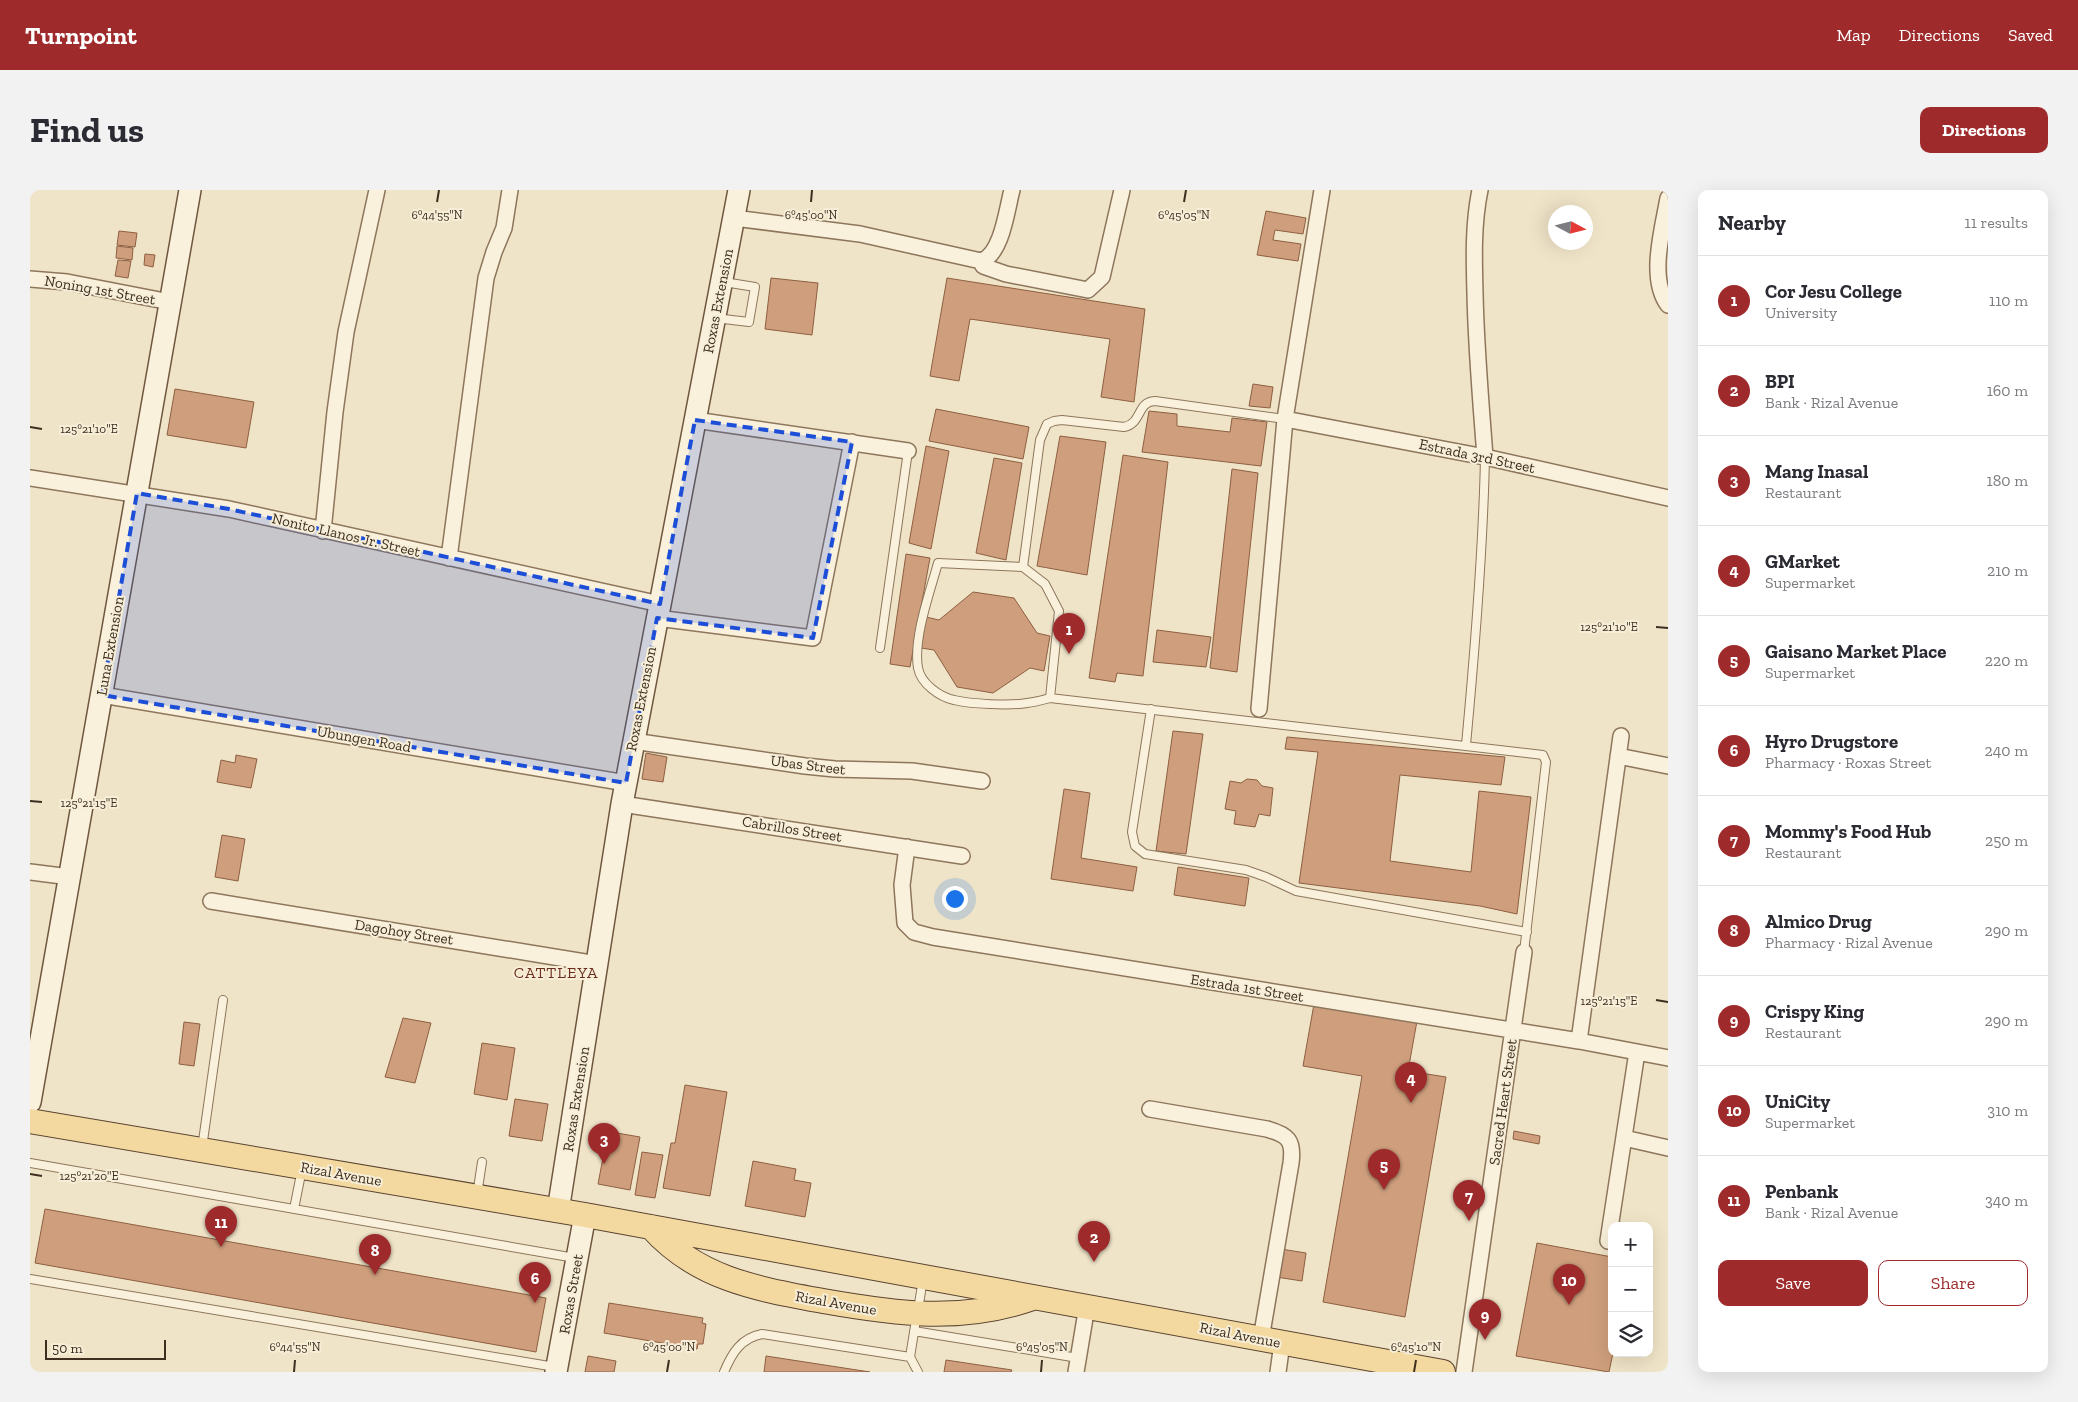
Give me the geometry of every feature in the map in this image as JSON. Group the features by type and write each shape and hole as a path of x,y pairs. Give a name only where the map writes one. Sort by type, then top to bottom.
{"main road":[{"name":"Rizal Avenue","path":"30,1121 585,1215 1443,1372"},
{"name":"Rizal Avenue","path":"651,1227 664,1242 684,1257 729,1280 788,1294 881,1311 916,1323 992,1310 1037,1297"}],"street":[{"name":"Luna Extension","path":"30,1102 190,190"},
{"path":"323,530 335,412 346,332 377,190"},
{"path":"449,558 486,278 504,228 510,190"},
{"name":"Roxas Extension","path":"558,1211 633,741 739,190"},
{"path":"734,218 860,234 981,261 988,258 998,242 1012,190"},
{"path":"981,261 983,266 1006,274 1088,290 1102,277 1122,190"},
{"path":"1259,715 1285,419 1322,190"},
{"path":"1480,190 1475,222 1475,317 1485,457"},
{"path":"1668,198 1658,260 1658,281 1662,295 1668,305"},
{"name":"Noning 1st Street","path":"30,279 67,282 170,302"},
{"name":"Estrada 3rd Street","path":"1285,419 1485,457 1668,498"},
{"path":"695,420 908,451"},
{"name":"Nonito Llanos Jr. Street","path":"30,478 137,493 229,509 449,558 658,611 813,638 852,442"},
{"name":"Ubungen Road","path":"102,695 624,794"},
{"path":"1579,1041 1621,736"},
{"name":"Ubas Street","path":"633,741 805,766 920,772 982,781"},
{"path":"1618,756 1668,766"},
{"name":"Cabrillos Street","path":"624,794 962,856"},
{"name":"Estrada 1st Street","path":"907,847 902,885 902,908 905,923 914,932 932,937 1579,1041 1668,1058"},
{"path":"30,872 70,877"},
{"name":"Dagohoy Street","path":"211,901 596,964"},
{"name":"Sacred Heart Street","path":"1464,1372 1524,952"},
{"path":"1611,1222 1637,1052"},
{"path":"1150,1109 1267,1129 1282,1134 1288,1138 1291,1144 1291,1163 1271,1341 1278,1372"},
{"path":"1624,1138 1668,1148"},
{"name":"Roxas Street","path":"557,1370 585,1215"},
{"path":"1077,1365 1087,1306"}],"lane":[{"path":"715,318 749,322 755,287 722,282"},
{"path":"1023,567 1040,440 1047,424 1062,420 1124,427 1135,422 1142,406 1149,401 1285,419"},
{"path":"880,648 908,451"},
{"path":"1466,745 1478,624 1483,541 1485,457"},
{"path":"1050,698 1060,611 1045,584 1023,567 938,563 923,616 918,670 930,688 954,700 1002,705 1028,703 1050,698 1151,709 1259,715 1466,745 1539,753 1546,759 1524,952"},
{"path":"1151,709 1132,832 1135,846 1144,854 1246,870 1266,877 1296,892 1527,932"},
{"path":"201,1150 223,1000"},
{"path":"30,1162 577,1259"},
{"path":"477,1197 482,1162"},
{"path":"294,1209 302,1167"},
{"path":"918,1372 910,1357 923,1276"},
{"path":"30,1279 557,1370"},
{"path":"916,1323 1077,1365"},
{"path":"724,1372 731,1356 739,1345 748,1338 762,1334 910,1357"}],"highlighted area":[{"path":"695,420 852,442 813,638 657,618 626,783 102,695 137,493 229,509 660,604"}],"building":[{"path":"1266,211 1306,218 1303,234 1275,230 1273,240 1301,244 1298,261 1257,255"},
{"path":"119,231 137,233 135,247 117,245"},
{"path":"117,246 133,248 132,260 116,258"},
{"path":"145,254 155,255 153,267 144,265"},
{"path":"118,260 131,261 128,278 115,276"},
{"path":"771,278 818,283 812,335 765,329"},
{"path":"947,278 1145,309 1134,402 1101,397 1110,339 970,319 959,381 930,376"},
{"path":"1253,384 1273,387 1270,408 1249,406"},
{"path":"175,389 254,402 246,448 167,435"},
{"path":"936,409 1029,427 1023,459 929,441"},
{"path":"1149,411 1177,414 1177,426 1230,432 1232,418 1267,422 1261,466 1142,452"},
{"path":"1060,436 1106,442 1087,575 1037,566"},
{"path":"926,446 949,451 931,549 909,543"},
{"path":"1123,455 1168,462 1143,676 1117,673 1115,682 1089,678"},
{"path":"994,458 1022,463 1006,560 976,553"},
{"path":"1232,469 1258,473 1237,672 1210,668"},
{"path":"906,554 930,558 910,667 890,664"},
{"path":"973,592 1014,598 1037,633 1050,636 1044,671 1030,668 993,693 957,687 934,650 921,648 926,617 939,620"},
{"path":"1157,630 1211,637 1206,667 1153,662"},
{"path":"1173,731 1203,734 1186,854 1156,851"},
{"path":"1287,737 1505,757 1501,785 1400,775 1390,861 1471,872 1479,791 1531,797 1517,914 1480,906 1299,883 1318,752 1285,749"},
{"path":"646,753 667,757 663,782 642,779"},
{"path":"236,755 257,759 251,788 217,782 221,760 235,763"},
{"path":"1247,779 1257,780 1262,786 1273,788 1270,816 1259,814 1255,827 1234,824 1236,811 1225,809 1230,781 1241,783"},
{"path":"1064,789 1090,793 1081,858 1137,867 1133,891 1051,879"},
{"path":"222,835 245,839 238,881 215,877"},
{"path":"1178,867 1249,878 1245,906 1174,895"},
{"path":"1314,1004 1417,1021 1408,1071 1446,1077 1405,1317 1323,1302 1362,1076 1303,1066"},
{"path":"403,1018 431,1023 415,1083 385,1077"},
{"path":"184,1022 200,1024 194,1066 179,1064"},
{"path":"482,1043 515,1048 507,1100 474,1094"},
{"path":"685,1085 727,1092 710,1196 663,1188 671,1143 675,1143"},
{"path":"515,1099 548,1104 542,1141 509,1136"},
{"path":"594,1129 640,1137 630,1190 598,1184 606,1142 592,1139"},
{"path":"1514,1131 1540,1136 1539,1144 1513,1139"},
{"path":"642,1152 663,1155 655,1198 635,1195"},
{"path":"753,1161 796,1169 794,1180 811,1183 805,1217 745,1206"},
{"path":"45,1209 546,1298 536,1352 35,1263"},
{"path":"1537,1243 1608,1256 1608,1357 1612,1357 1609,1372 1516,1356"},
{"path":"1281,1249 1306,1253 1302,1281 1276,1277"},
{"path":"609,1303 703,1318 702,1323 706,1324 703,1344 698,1344 697,1349 604,1333"},
{"path":"588,1356 616,1361 614,1372 585,1372"},
{"path":"766,1356 870,1372 764,1372"},
{"path":"946,1360 1012,1370 1011,1372 944,1372"}],"place":[{"name":"Cor Jesu College","path":"1069,654"},
{"name":"GMarket","path":"1411,1103"},
{"name":"Mang Inasal","path":"604,1164"},
{"name":"Gaisano Market Place","path":"1384,1190"},
{"name":"Mommy's Food Hub","path":"1469,1221"},
{"name":"Penbank","path":"221,1247"},
{"name":"BPI","path":"1094,1262"},
{"name":"Almico Drug","path":"375,1275"},
{"name":"Hyro Drugstore","path":"535,1303"},
{"name":"UniCity","path":"1569,1305"},
{"name":"Crispy King","path":"1485,1340"}],"district":[{"name":"CATTLEYA","path":"556,972"}]}
